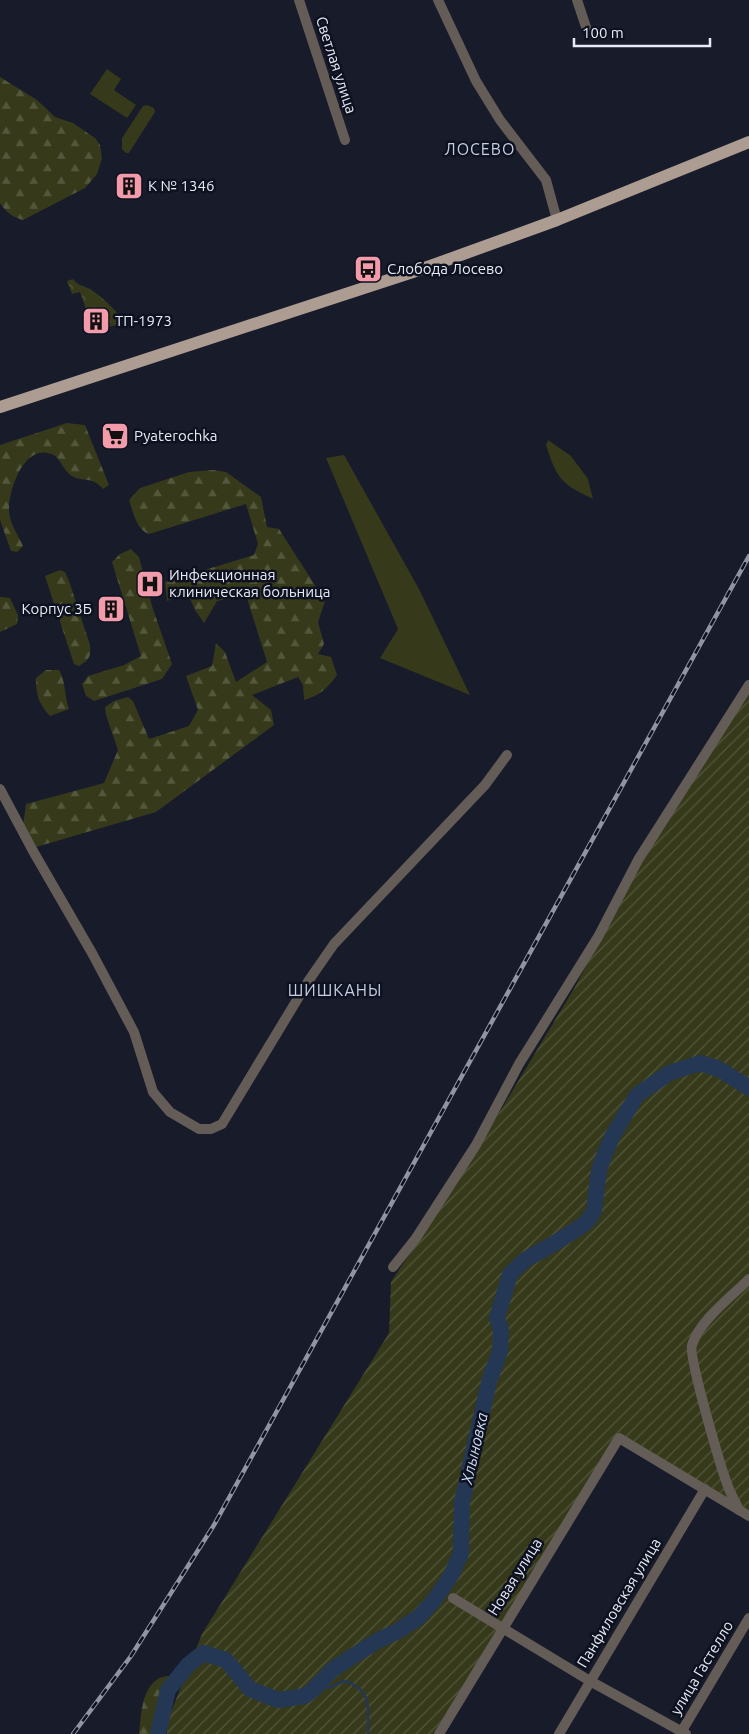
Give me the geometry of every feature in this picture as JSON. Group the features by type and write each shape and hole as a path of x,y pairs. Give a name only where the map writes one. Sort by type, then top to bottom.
{"main road":[{"path":"0,407 401,276 557,220 749,142"}],"street":[{"name":"Светлая улица","path":"299,0 345,140"},
{"path":"438,0 476,81 500,120 546,180 557,220"},
{"path":"577,0 586,27"},
{"path":"393,1267 416,1238 476,1145 519,1064 598,937 638,860 749,685"},
{"path":"0,789 32,851 92,953 134,1032 153,1092 170,1112 199,1129 211,1129 222,1124 309,980 334,944 485,785 507,755"},
{"path":"739,1511 729,1489 717,1451 694,1368 691,1346 703,1324 749,1279"},
{"name":"Новая улица","path":"439,1734 502,1628 620,1438 705,1488"},
{"path":"705,1488 749,1516"},
{"name":"Панфиловская улица","path":"559,1734 705,1488"},
{"path":"453,1598 590,1681 682,1733"},
{"name":"улица Гастелло","path":"682,1733 749,1618"}],"green space":[{"path":"107,69 121,79 114,90 136,105 127,118 90,94"},
{"path":"0,77 37,100 55,117 73,123 95,138 100,145 102,158 97,174 85,188 23,220 10,214 0,203"},
{"path":"147,105 154,108 155,112 129,153 126,153 122,149 122,138 143,106"},
{"path":"73,279 76,283 90,289 104,299 124,323 109,327 102,308 87,312 80,292 72,294 67,281"},
{"path":"67,423 85,425 109,485 103,489 95,482 72,476 57,458 51,454 41,452 33,455 20,471 11,492 9,502 10,516 23,546 17,552 11,551 0,520 0,445"},
{"path":"548,440 571,456 588,479 593,499 567,484 557,473 546,445"},
{"path":"344,455 419,589 470,695 380,658 398,629 326,458"},
{"path":"213,470 226,472 261,497 267,527 279,529 325,601 318,622 324,644 318,654 331,657 337,675 323,691 304,700 303,685 298,677 252,695 271,710 274,725 156,812 36,847 23,826 26,804 104,783 118,750 105,707 114,701 128,697 133,701 149,739 189,726 198,710 186,676 212,666 216,643 225,652 236,682 267,662 246,595 217,601 204,623 195,610 188,594 167,601 165,582 254,555 258,544 246,504 149,534 141,529 138,524 129,500 140,488 189,472"},
{"path":"131,549 139,557 152,606 172,664 162,679 94,701 86,696 82,684 88,676 124,665 141,656 112,562 120,554"},
{"path":"60,570 65,572 69,581 90,645 89,658 79,666 74,664 45,576"},
{"path":"0,597 10,598 18,615 17,624 0,632"},
{"path":"46,670 59,670 63,679 69,709 50,716 40,703 36,689 36,678"},
{"path":"749,694 749,1518 615,1441 433,1734 167,1734 167,1722 202,1634 389,1333 391,1282 473,1156 575,987 634,873"},
{"path":"174,1675 160,1696 154,1734 139,1734 141,1712 148,1689 160,1678"}],"waterway":[{"name":"Хлыновка","path":"158,1734 168,1690 188,1665 203,1653 226,1660 250,1689 278,1700 305,1696 333,1669 419,1617 435,1599 452,1574 461,1553 462,1502 489,1382 500,1351 501,1330 497,1318 510,1274 525,1260 583,1225 590,1218 594,1210 599,1170 606,1151 613,1135 637,1095 669,1073 700,1063 719,1069 749,1088"},
{"path":"314,1689 331,1687 344,1681 361,1690 366,1698 368,1707 368,1734"}],"railway":[{"path":"73,1734 131,1656 214,1525 749,556"}],"place":[{"name":"К № 1346","path":"129,186"},
{"name":"Слобода Лосево","path":"368,269"},
{"name":"ТП-1973","path":"96,321"},
{"name":"Pyaterochka","path":"115,436"},
{"name":"Инфекционная клиническая больница","path":"150,584"},
{"name":"Корпус 3Б","path":"111,609"}],"district":[{"name":"ЛОСЕВО","path":"480,149"},
{"name":"ШИШКАНЫ","path":"335,990"}]}
